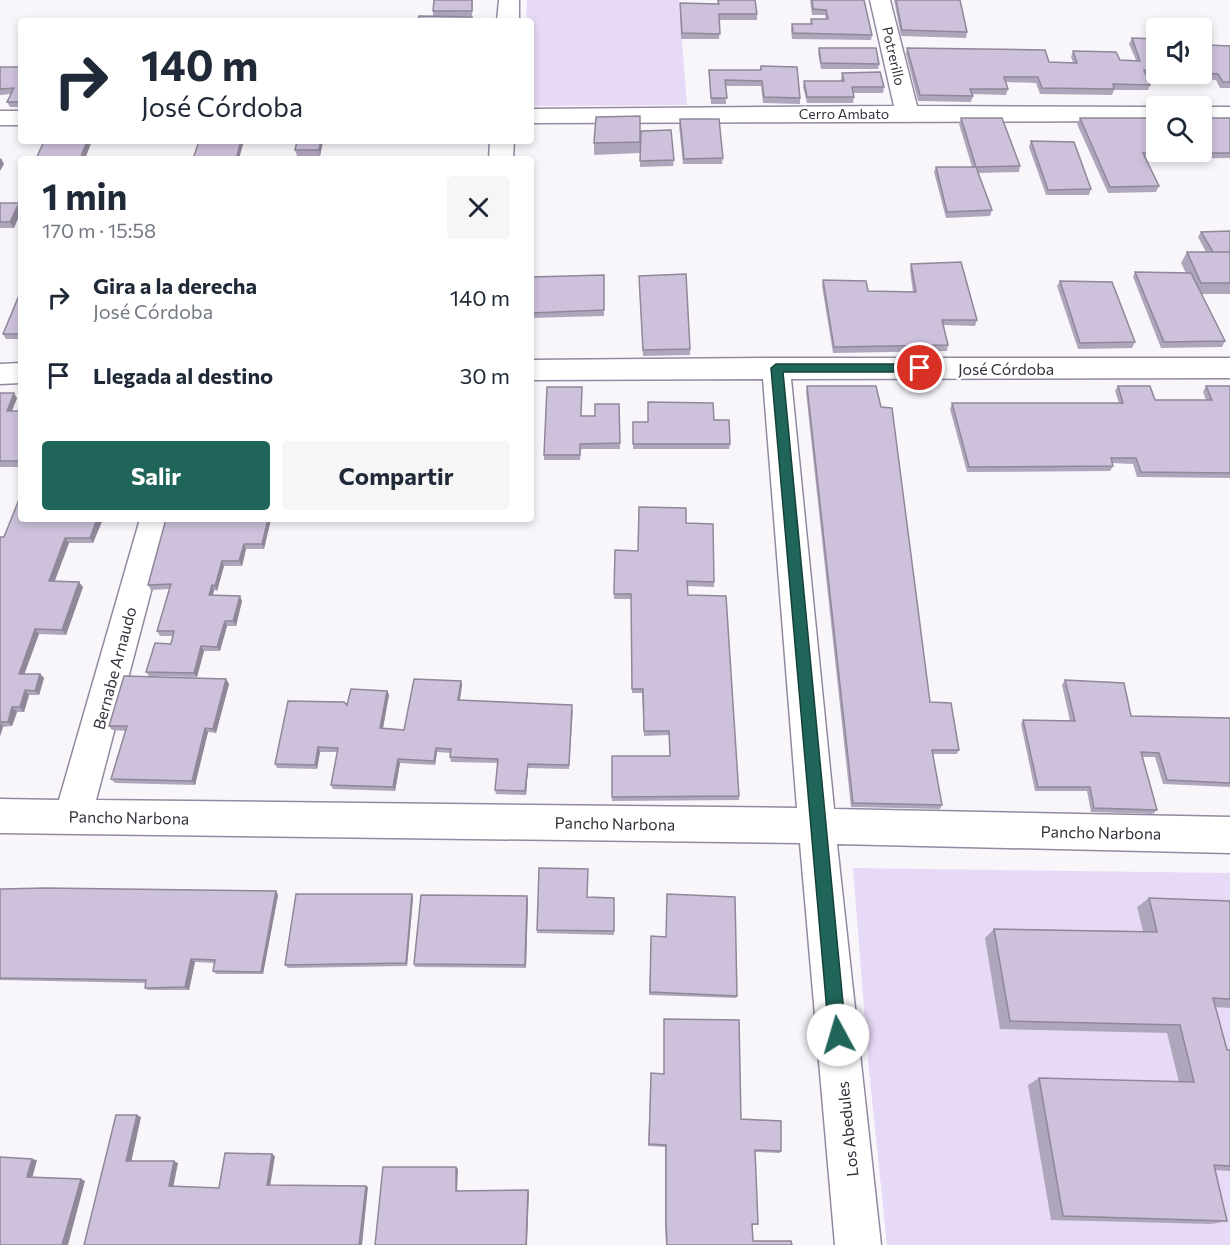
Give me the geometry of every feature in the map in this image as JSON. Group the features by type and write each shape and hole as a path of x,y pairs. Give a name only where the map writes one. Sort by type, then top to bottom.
{"street":[{"path":"508,18 509,0"},
{"name":"Potrerillo","path":"880,0 907,113"},
{"name":"Cerro Ambato","path":"534,116 1146,114"},
{"path":"1212,114 1230,114"},
{"path":"0,118 18,117"},
{"name":"Los Abedules","path":"776,368 817,826 858,1245"},
{"name":"José Córdoba","path":"534,370 1230,368"},
{"path":"0,374 18,374"},
{"name":"Bernabe Arnaudo","path":"74,816 154,522"},
{"name":"Pancho Narbona","path":"0,816 817,826 1230,836"}],"shaded area":[{"path":"527,0 679,0 687,105 534,106 534,18 526,18"},
{"path":"853,868 1230,873 1230,1245 887,1245 868,1060"}],"building":[{"path":"434,0 472,0 472,11 433,11"},
{"path":"718,0 755,0 757,14 719,14 720,34 682,33 680,3 719,4"},
{"path":"812,0 864,0 872,35 793,33 792,24 812,24 811,19 828,19 826,10 813,9"},
{"path":"896,0 960,0 967,32 902,30"},
{"path":"419,16 472,17 472,18 419,18"},
{"path":"1132,38 1146,39 1146,70 1144,70 1146,84 1150,85 1113,84 1114,89 1042,88 1038,77 1004,77 1008,89 970,89 973,96 920,95 907,48 1045,50 1049,62 1077,63 1073,51 1116,52 1120,60 1140,61"},
{"path":"1212,45 1230,46 1230,82 1223,82 1218,74 1212,74"},
{"path":"819,48 876,48 879,64 821,63"},
{"path":"761,66 797,67 800,98 764,97 762,81 725,80 727,98 711,98 709,70 761,70"},
{"path":"0,67 18,67 18,102 7,102 14,88 0,89"},
{"path":"880,72 884,87 852,87 854,97 807,97 804,81 844,81 842,73"},
{"path":"640,116 640,142 594,143 596,117"},
{"path":"961,118 1002,118 1020,166 976,167"},
{"path":"1080,118 1146,118 1146,153 1143,153 1159,186 1110,187"},
{"path":"1212,118 1230,118 1230,153 1212,153"},
{"path":"680,119 719,119 723,158 684,159"},
{"path":"671,130 674,160 640,161 641,131"},
{"path":"1031,141 1074,142 1091,189 1048,190"},
{"path":"43,144 86,144 81,156 37,156"},
{"path":"198,144 240,144 237,156 194,156"},
{"path":"296,144 320,144 319,150 295,150"},
{"path":"936,167 976,167 992,210 947,212"},
{"path":"0,203 18,203 10,222 0,222"},
{"path":"1230,231 1230,252 1213,252 1201,232"},
{"path":"1187,252 1230,252 1230,283 1201,283"},
{"path":"961,262 977,320 942,320 948,345 834,347 823,280 866,281 868,291 916,292 911,264"},
{"path":"1135,272 1191,273 1225,341 1164,342"},
{"path":"686,274 690,349 643,350 639,276"},
{"path":"604,275 604,310 534,313 534,277"},
{"path":"1060,281 1112,282 1135,342 1080,343"},
{"path":"18,298 18,334 3,334"},
{"path":"807,386 876,386 881,407 892,408 930,702 951,703 959,750 932,750 942,805 853,803"},
{"path":"1118,386 1150,386 1155,400 1212,400 1206,386 1230,386 1230,473 1141,472 1136,458 1111,458 1113,466 969,467 952,403 1123,403"},
{"path":"547,387 582,387 581,416 595,416 595,404 619,404 620,443 580,444 580,455 544,455"},
{"path":"0,393 14,393 7,411 18,411 18,461 0,461"},
{"path":"648,402 713,403 714,420 729,420 730,444 633,444 633,422 648,422"},
{"path":"18,502 18,522 96,522 90,538 65,538 49,581 79,582 62,630 35,629 19,674 40,674 35,691 25,690 20,707 12,707 8,722 0,722 0,537 4,537"},
{"path":"639,507 686,508 686,523 713,524 714,582 687,581 688,595 726,596 739,796 612,797 612,756 670,756 669,731 644,731 643,689 632,689 631,594 614,594 615,550 638,551"},
{"path":"165,522 267,522 262,544 244,544 239,561 222,561 215,586 212,585 209,595 240,596 233,621 225,621 217,647 201,646 194,673 146,672 155,643 171,644 174,631 157,631 171,584 148,585"},
{"path":"124,676 226,679 213,729 205,728 192,781 111,779 127,726 109,726"},
{"path":"414,679 461,681 458,700 572,705 569,765 528,764 525,791 495,790 498,759 450,757 451,749 436,748 434,761 398,759 393,787 331,785 338,748 318,747 315,765 275,764 288,701 344,702 347,705 351,689 387,691 380,728 404,730"},
{"path":"1065,680 1124,683 1131,716 1230,718 1230,783 1167,780 1159,753 1141,752 1157,810 1094,808 1090,787 1038,787 1023,720 1075,721"},
{"path":"539,868 588,869 587,897 614,898 614,931 537,930"},
{"path":"0,889 276,891 261,972 213,971 215,960 191,959 185,987 145,988 146,980 0,978"},
{"path":"296,894 412,894 406,963 285,965"},
{"path":"667,894 735,897 737,996 650,992 651,936 666,937"},
{"path":"421,895 527,896 525,965 414,964"},
{"path":"1149,898 1230,901 1230,999 1213,998 1227,1050 1230,1050 1230,1166 1214,1165 1227,1221 1063,1216 1039,1078 1194,1082 1180,1025 1010,1021 994,929 1157,932"},
{"path":"664,1019 739,1020 741,1119 781,1121 781,1151 755,1150 758,1224 752,1224 753,1241 791,1241 792,1245 667,1245 666,1145 649,1144 651,1073 664,1074"},
{"path":"116,1115 137,1115 126,1161 174,1161 169,1186 219,1188 225,1153 272,1154 267,1185 366,1186 359,1245 84,1245"},
{"path":"0,1157 32,1159 27,1177 81,1179 62,1245 0,1245"},
{"path":"383,1167 456,1167 456,1191 528,1190 526,1245 375,1245"}],"route":[{"path":"838,1035 776,368 920,368"}]}
